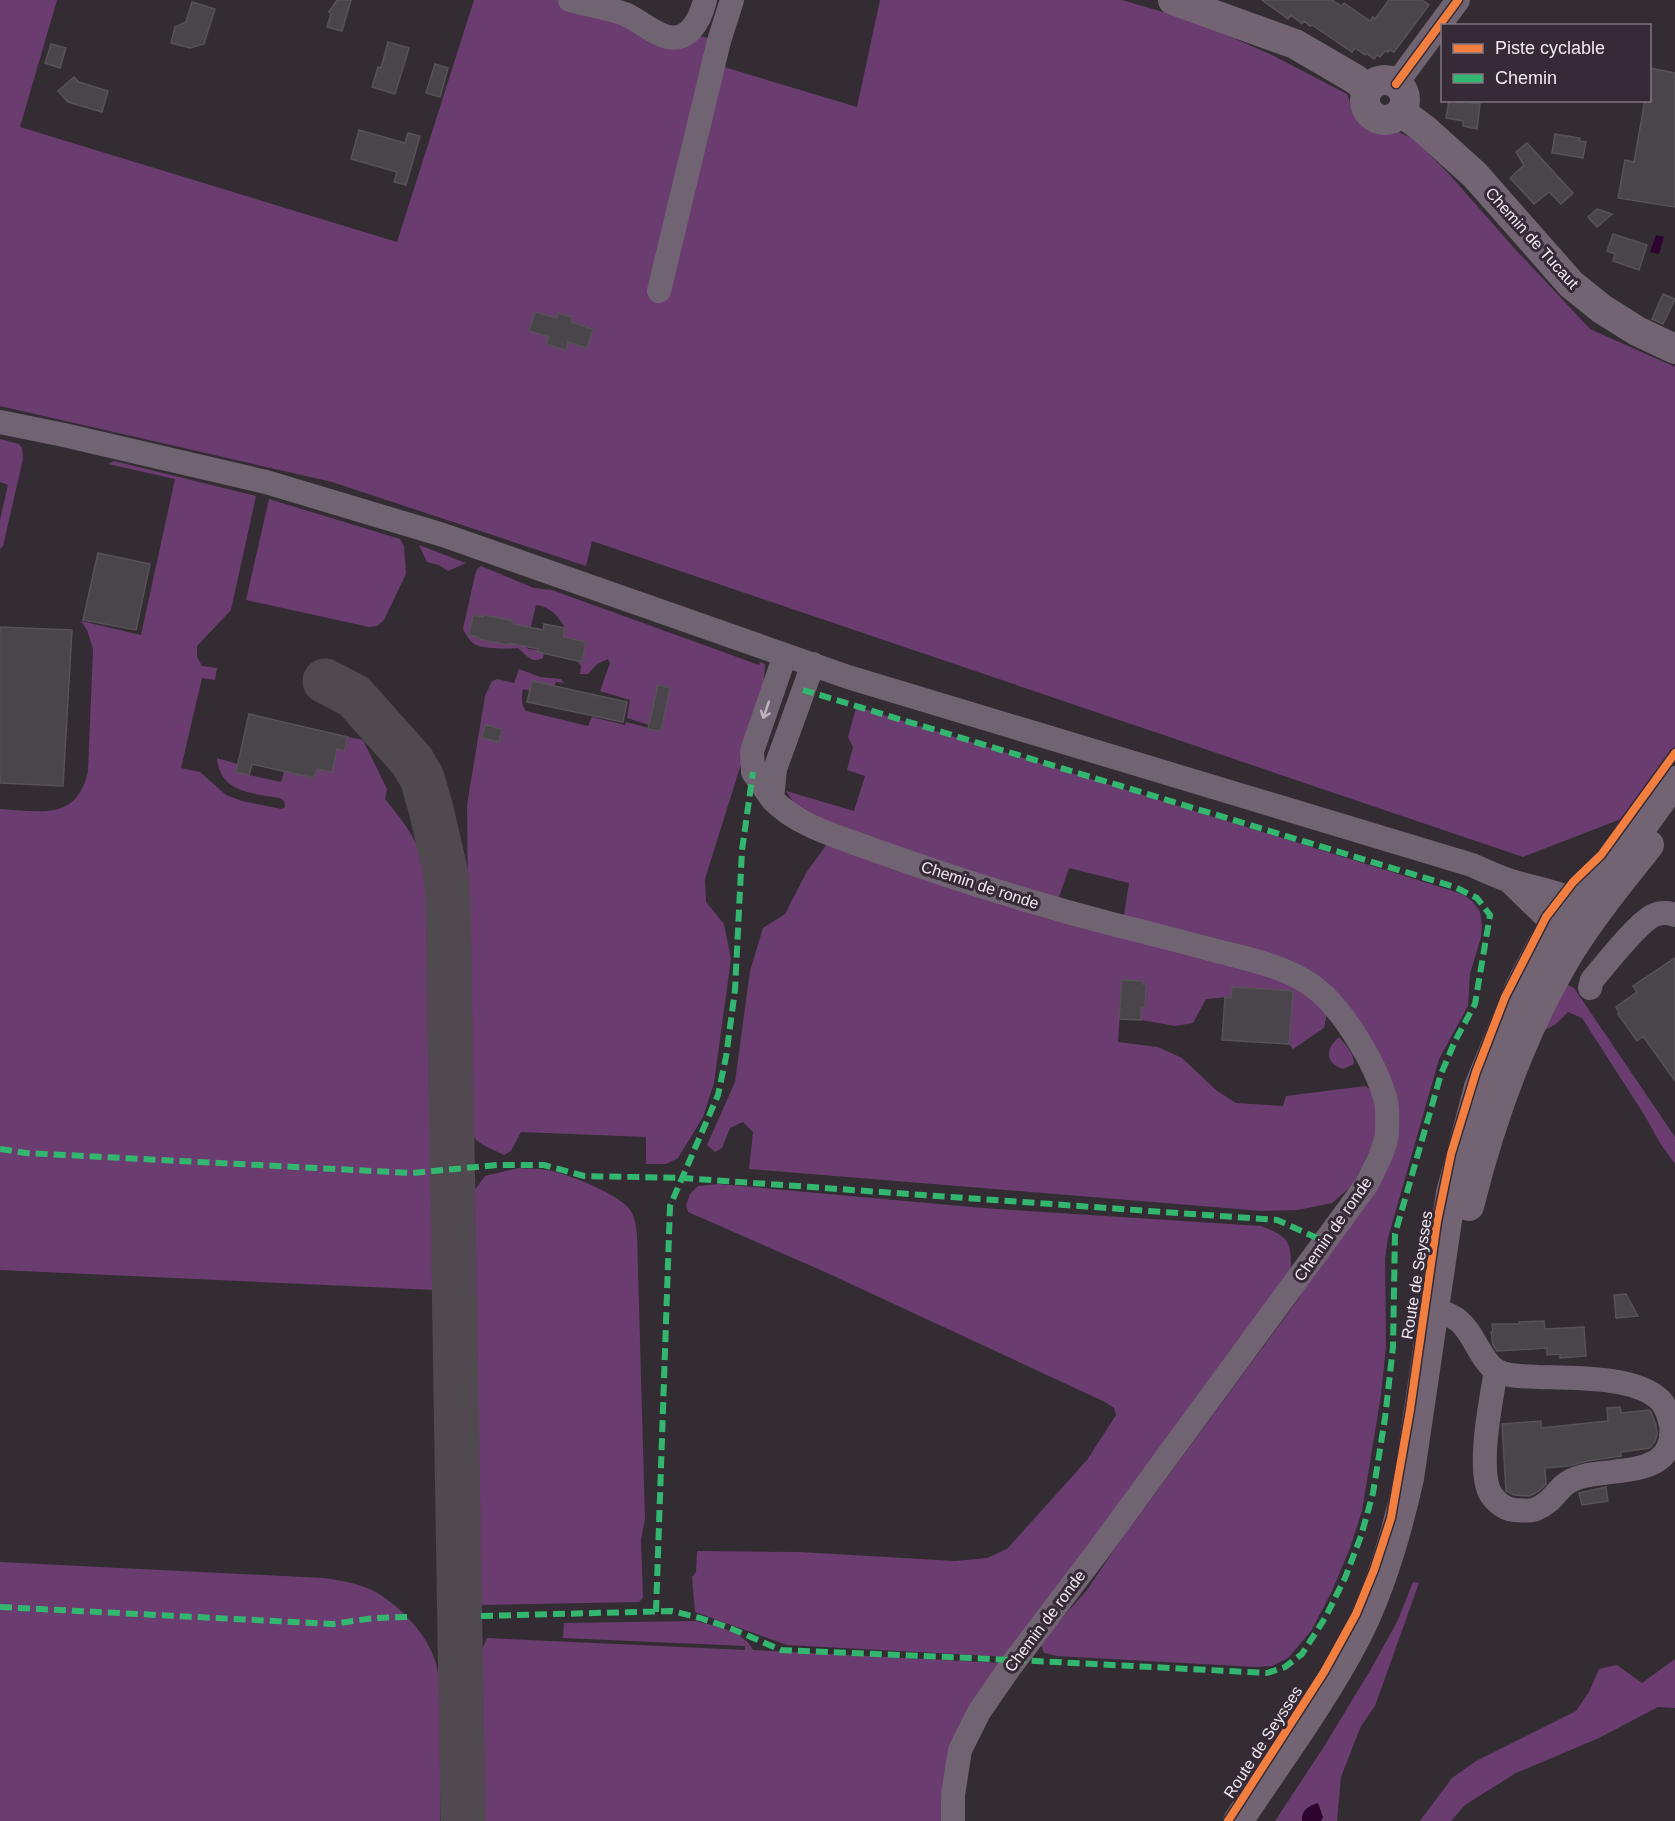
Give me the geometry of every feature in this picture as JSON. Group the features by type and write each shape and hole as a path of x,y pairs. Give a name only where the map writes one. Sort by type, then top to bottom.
{"main road":[{"name":"Chemin de Tucaut","path":"1173,0 1295,44 1355,80 1388,95 1475,175 1571,284 1602,309 1638,331 1675,349"},
{"name":"Route de Seysses","path":"1238,1821 1315,1705 1356,1636 1374,1596 1400,1521 1443,1313 1475,1182 1513,1067 1539,1007 1566,930 1675,781"},
{"name":"Route de Seysses","path":"1583,906 1675,812"},
{"name":"Route de Seysses","path":"1260,1821 1331,1714 1372,1642 1391,1600 1409,1550 1431,1452 1451,1193 1479,1087 1520,987 1542,945 1566,930"}],"street":[{"path":"570,0 626,15 663,36 675,38 683,36 694,27 699,20 705,0"},
{"path":"659,291 732,0"},
{"path":"1388,95 1458,0"},
{"path":"0,422 266,482 443,535 848,677 1472,865 1583,906"},
{"name":"Chemin de ronde","path":"785,655 752,751 753,772 783,811 827,833 940,873 1051,908 1252,960 1292,975 1311,985 1330,1002 1357,1036 1386,1102 1387,1134 1367,1184 979,1712 960,1750 953,1795 953,1821"},
{"path":"772,799 775,769 813,664"},
{"name":"Route de Seysses","path":"1583,906 1649,832 1675,795"},
{"path":"1509,880 1546,917 1566,930"},
{"path":"1590,988 1592,980 1651,916 1664,912 1675,915"},
{"path":"1443,1313 1459,1320 1496,1370 1515,1376 1609,1380 1645,1390 1660,1400 1669,1413 1672,1434 1670,1450 1659,1460 1640,1469 1578,1477 1564,1484 1548,1503 1533,1511 1508,1509 1497,1502 1488,1490 1484,1460 1496,1370"},
{"name":"Route de Seysses","path":"1248,1821 1337,1685 1363,1639 1396,1563 1416,1485 1443,1313"}],"shaded area":[{"path":"0,0 57,0 20,127 397,242 474,0 561,0 719,41 714,64 857,107 880,0 1122,0 1197,22 1274,56 1347,94 1356,117 1372,132 1398,132 1414,139 1449,174 1590,329 1675,367 1675,747 1621,819 1523,857 592,541 586,566 332,482 0,406"},
{"path":"1656,235 1664,237 1659,254 1650,252"},
{"path":"0,439 19,444 22,448 23,459 3,546 0,549 0,520 8,485 0,482"},
{"path":"114,461 256,496 231,610 197,646 197,657 202,666 217,668 215,680 202,678 181,768 200,772 226,795 242,801 282,809 285,807 284,801 280,798 249,792 231,785 219,770 217,758 238,764 236,772 281,782 284,771 314,778 317,769 332,772 337,749 344,750 348,737 363,740 387,789 385,799 414,839 422,858 426,885 435,1290 0,1270 0,809 55,810 75,799 83,787 88,771 93,649 87,630 81,621 141,635 175,479 108,464"},
{"path":"269,499 400,539 404,546 406,574 384,620 377,626 369,627 246,600"},
{"path":"419,545 466,563 448,571 439,565 427,562"},
{"path":"481,566 534,588 552,590 759,665 760,662 765,664 763,694 705,879 706,902 724,924 731,959 714,1083 703,1117 678,1158 666,1164 646,1164 646,1137 521,1132 511,1151 504,1155 480,1143 470,1132 467,805 485,696 492,681 497,679 514,683 519,669 540,677 561,679 564,683 556,682 554,686 532,681 530,691 523,689 522,703 526,711 588,726 592,717 625,725 626,722 661,731 667,701 655,698 649,725 627,718 630,700 600,691 610,663 608,659 597,664 588,674 580,674 581,666 577,661 582,661 586,642 563,637 565,628 560,620 550,610 541,606 536,605 526,646 528,649 544,653 543,658 532,659 518,648 491,648 474,644 463,629 477,569","holes":["473,615 483,617 484,615 513,621 513,624 521,626 508,645 479,639 469,634"]},
{"path":"858,707 1450,890 1464,895 1480,912 1481,937 1470,974 1468,1006 1439,1059 1388,1238 1385,1259 1386,1346 1381,1395 1362,1511 1332,1591 1311,1631 1288,1658 1272,1666 1057,1656 1044,1653 1040,1643 1087,1590 1118,1544 1294,1305 1378,1180 1392,1145 1340,1002 1124,915 1129,883 1069,868 1058,900 838,827 794,803 786,791 854,811 865,776 847,770 853,747 848,737"},
{"path":"827,844 1276,973 1316,999 1327,1013 1324,1028 1293,1049 1289,1044 1293,991 1206,999 1193,1023 1175,1026 1141,1020 1141,1007 1145,1007 1146,985 1142,981 1122,980 1118,1042 1158,1047 1182,1058 1216,1090 1236,1103 1283,1106 1286,1096 1365,1086 1371,1090 1376,1100 1378,1132 1354,1184 1332,1203 1297,1210 1262,1211 749,1169 753,1132 743,1122 730,1128 722,1148 715,1152 707,1145 735,1082 750,971 763,928 785,914 806,873"},
{"path":"1566,984 1574,988 1675,1137 1675,1164 1582,1018 1568,1012 1556,1024 1543,1031"},
{"path":"1339,1037 1349,1049 1354,1060 1354,1064 1343,1069 1333,1063 1329,1055 1331,1046"},
{"path":"518,1168 552,1171 594,1186 625,1205 631,1211 634,1220 637,1234 645,1519 641,1540 643,1598 639,1602 478,1605 471,1195 485,1176"},
{"path":"719,1184 983,1208 1261,1226 1278,1233 1286,1241 1289,1246 1291,1270 1009,1657 787,1645 695,1612 692,1577 696,1572 697,1551 800,1552 955,1561 987,1558 1007,1549 1087,1460 1116,1415 1114,1408 1105,1402 825,1272 688,1212 686,1205 690,1194 698,1186"},
{"path":"0,1562 323,1578 356,1584 377,1593 398,1608 417,1628 431,1649 435,1660 441,1706 440,1821 0,1821"},
{"path":"1413,1582 1419,1583 1375,1706 1361,1726 1341,1777 1337,1821 1321,1821 1323,1817 1302,1817 1302,1821 1275,1821 1371,1669 1397,1622"},
{"path":"696,1621 736,1634 743,1638 753,1650 1002,1663 945,1821 482,1821 480,1654 487,1638 745,1650 745,1646 563,1638 564,1623"},
{"path":"1675,1659 1675,1708 1658,1707 1599,1738 1516,1773 1465,1805 1451,1821 1420,1821 1452,1778 1476,1761 1576,1711 1589,1692 1599,1669 1617,1665 1642,1683"},
{"path":"1318,1803 1323,1817 1321,1821 1302,1821 1306,1809"}],"building":[{"path":"337,0 351,0 342,31 327,27 331,14 329,12"},
{"path":"1262,0 1332,0 1341,6 1344,3 1370,21 1373,17 1375,19 1389,0 1422,0 1429,5 1394,52 1385,51 1380,57 1377,55 1374,59 1355,48 1352,52 1304,21 1302,24 1291,15 1288,19"},
{"path":"192,2 215,9 204,44 190,48 171,43 175,27 186,22"},
{"path":"388,42 409,48 395,94 372,87 378,67 381,68"},
{"path":"51,44 66,48 60,68 45,63"},
{"path":"435,64 448,68 440,97 426,93"},
{"path":"1651,68 1675,73 1675,207 1618,198 1625,160 1634,162 1645,102 1651,102"},
{"path":"74,77 79,82 108,91 102,112 68,102 58,91"},
{"path":"1449,102 1480,104 1477,129 1463,126 1463,121 1446,118"},
{"path":"359,130 405,143 408,133 420,136 406,185 394,182 397,172 351,159"},
{"path":"1555,134 1580,138 1579,141 1586,142 1583,158 1552,153"},
{"path":"1527,143 1573,193 1561,204 1549,192 1534,204 1510,178 1524,165 1516,152"},
{"path":"1597,209 1612,214 1597,227 1588,217"},
{"path":"1613,234 1647,245 1639,270 1613,261 1615,254 1607,251"},
{"path":"1663,294 1675,299 1663,324 1652,319"},
{"path":"535,312 557,318 558,313 572,317 571,322 593,329 587,348 568,342 566,350 546,344 549,337 529,331"},
{"path":"98,553 150,564 136,630 83,620"},
{"path":"473,615 513,621 513,624 543,630 544,624 565,628 563,637 586,642 582,662 538,652 539,649 509,643 508,645 469,635"},
{"path":"0,627 72,630 63,786 0,783"},
{"path":"532,681 627,702 623,722 527,702"},
{"path":"658,685 670,688 661,731 648,729"},
{"path":"249,714 348,737 344,751 337,749 332,772 317,769 314,778 252,764 249,775 236,772"},
{"path":"485,725 502,729 499,742 482,738"},
{"path":"1675,958 1675,1081 1643,1036 1637,1041 1618,1014 1616,1007 1637,992 1633,986"},
{"path":"1122,980 1143,981 1146,985 1145,1007 1141,1007 1141,1020 1119,1019"},
{"path":"1232,987 1293,991 1289,1044 1222,1040 1225,997 1231,998"},
{"path":"1626,1294 1638,1316 1616,1318 1614,1295"},
{"path":"1544,1321 1545,1329 1584,1327 1586,1356 1560,1358 1560,1354 1547,1355 1547,1348 1497,1351 1493,1345 1492,1324"},
{"path":"1620,1407 1621,1413 1649,1410 1651,1412 1657,1435 1650,1448 1621,1452 1621,1456 1569,1466 1545,1468 1546,1484 1530,1496 1514,1495 1506,1491 1502,1424 1541,1421 1541,1428 1608,1421 1607,1408"},
{"path":"1606,1487 1608,1501 1582,1505 1579,1493"}],"taxiway":[{"path":"325,681 354,696 412,761 422,778 446,874 463,1821"}],"marked path":[{"path":"481,1616 672,1611 730,1628 781,1650 1267,1673 1285,1667 1302,1654 1325,1618 1345,1578 1361,1536 1373,1493 1393,1347 1395,1234 1441,1074 1455,1041 1475,1004 1490,915 1477,898 1455,887 803,690"},
{"path":"656,1612 670,1206 718,1095 726,1057 735,990 742,850 753,772"},
{"path":"0,1149 26,1153 412,1173 497,1165 544,1165 584,1176 683,1178 1277,1220 1326,1242"},
{"path":"0,1607 333,1624 374,1618 407,1617"}],"cycle path":[{"path":"1396,84 1458,0"},
{"path":"1228,1821 1324,1672 1356,1614 1374,1570 1391,1518 1410,1410 1437,1222 1451,1154 1476,1072 1505,997 1546,917 1573,882 1601,855 1675,753"}]}
